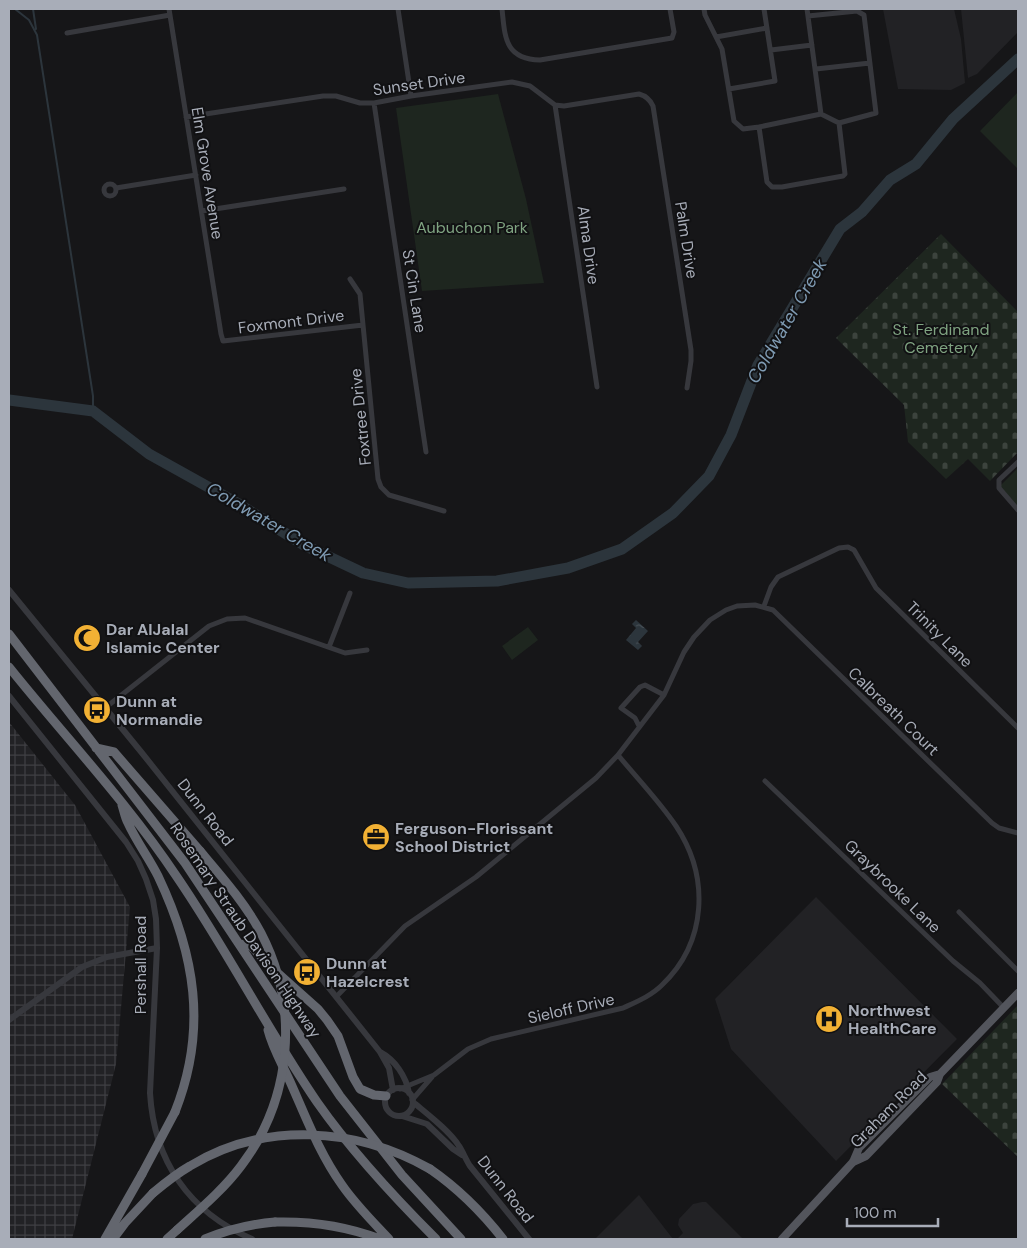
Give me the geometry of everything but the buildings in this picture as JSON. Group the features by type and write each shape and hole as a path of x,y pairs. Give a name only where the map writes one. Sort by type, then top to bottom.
{"highway":[{"name":"Rosemary Straub Davison Highway","path":"9,634 177,852 240,944 319,1066 358,1121 402,1175 461,1239"},
{"name":"Rosemary Straub Davison Highway","path":"9,667 150,838 188,893 305,1085 349,1145 380,1182 436,1239"},
{"path":"96,748 114,752 200,851 243,904 269,951 282,994 286,1052 273,1108 257,1142 232,1178 167,1239"},
{"path":"105,1239 175,1112 187,1077 194,1037 194,993 186,950 173,911 157,874 127,822 122,802"},
{"path":"240,944 251,946 271,968 311,1002 327,1020 338,1036 350,1071 356,1085 360,1089 374,1095 390,1093"},
{"path":"264,1018 272,1045 320,1149 342,1186 389,1239"},
{"path":"113,1239 152,1193 184,1169 210,1155 251,1141 295,1134 317,1134 360,1140 402,1154 430,1169 465,1196 502,1239"},
{"path":"205,1239 241,1227 275,1222 318,1223 337,1226 380,1239"}],"main road":[{"name":"Graham Road","path":"782,1239 853,1162 859,1148 881,1124 930,1077 940,1074 1018,993"}],"street":[{"path":"398,9 411,96"},
{"path":"502,9 506,42 515,53 532,60 672,38 674,32 670,9"},
{"path":"704,9 705,15 722,49 734,121 739,126 744,129 759,127 820,114 839,123 876,113 864,16 857,11 808,16"},
{"path":"729,90 775,81 764,9"},
{"path":"807,9 816,69 820,114"},
{"path":"67,33 170,12"},
{"name":"Elm Grove Avenue","path":"170,12 223,341"},
{"path":"716,37 767,28"},
{"path":"771,50 812,45"},
{"path":"816,69 870,63"},
{"name":"Sunset Drive","path":"186,117 323,96 336,96 360,103 374,103 512,82 530,86 556,105"},
{"name":"Palm Drive","path":"556,105 572,105 639,94 648,98 653,106 691,350 687,388"},
{"name":"St Cin Lane","path":"374,103 426,452"},
{"name":"Alma Drive","path":"556,105 597,387"},
{"path":"759,127 767,182 772,187 782,187 843,176 845,174 839,123"},
{"path":"116,188 196,175"},
{"path":"202,210 344,189"},
{"name":"Foxtree Drive","path":"350,279 360,294 378,479 381,487 389,496 444,511"},
{"name":"Foxmont Drive","path":"223,341 363,325"},
{"path":"1018,462 999,480 999,488 1018,510"},
{"name":"Trinity Lane","path":"764,606 771,586 778,577 839,548 854,550 876,588 1018,728"},
{"name":"Dunn Road","path":"9,590 380,1052 389,1068 390,1093"},
{"path":"330,647 350,593"},
{"name":"Calbreath Court","path":"336,997 405,926 476,877 592,782 618,755 664,695 684,652 694,637 710,620 726,610 737,606 764,606 773,610 992,824 1018,833"},
{"path":"105,708 209,626 227,619 245,618 346,653 367,650"},
{"path":"640,726 635,718 621,708 640,687 645,685 664,695"},
{"name":"Pershall Road","path":"9,696 126,842 138,860 153,900 157,948 150,1093 152,1117 157,1137 171,1169 191,1197 206,1212 224,1225 252,1239"},
{"name":"Sieloff Drive","path":"408,1089 434,1075 468,1050 491,1039 617,1011 640,1000 661,986 680,964 693,938 700,908 699,882 690,854 676,826 618,755"},
{"name":"Graybrooke Lane","path":"765,781 953,962 980,983 1004,1008"},
{"path":"959,912 1018,971"},
{"path":"9,1020 82,967 107,956 157,948"},
{"name":"Dunn Road","path":"380,1052 389,1056 406,1078 408,1089"},
{"name":"Sieloff Drive","path":"413,1101 434,1075"},
{"path":"400,1089 408,1089 413,1101 409,1112 397,1116 389,1112 386,1105 390,1093 400,1089"},
{"name":"Dunn Road","path":"413,1101 434,1118 459,1145 462,1155"},
{"name":"Dunn Road","path":"401,1116 428,1124 453,1149 462,1155 529,1239"}],"shaded area":[{"path":"883,9 954,9 961,39 965,83 951,90 898,89"},
{"path":"961,9 1018,9 1018,32 977,74 968,78"},
{"path":"9,722 75,805 130,907 116,1064 72,1239 9,1239"},
{"name":"Northwest HealthCare","path":"816,897 957,1039 836,1161 731,1049 715,999"},
{"path":"639,1195 673,1239 595,1239"},
{"path":"706,1202 743,1239 677,1239 683,1233 678,1225 679,1219 693,1204"}],"green space":[{"path":"1018,92 1018,169 980,131"},
{"name":"Aubuchon Park","path":"498,94 526,199 544,283 422,291 396,108"},
{"name":"St. Ferdinand Cemetery","path":"941,234 1018,312 1018,452 990,481 968,459 946,479 908,442 904,405 836,338"},
{"path":"1018,468 1018,510 997,489"},
{"path":"528,627 538,640 512,660 502,646"},
{"path":"1018,1005 1018,1157 942,1084"}],"water":[{"path":"636,620 648,631 638,642 642,646 638,650 626,640 636,628 632,624"}],"waterway":[{"path":"15,9 29,20 37,35 93,396 93,411"},
{"path":"33,9 36,29"},
{"name":"Coldwater Creek","path":"9,400 93,411 149,454 237,503 304,545 363,573 408,583 497,581 568,568 622,549 673,513 709,476 731,435 758,365 840,229 862,212 890,180 916,164 953,119 1018,59"}],"place":[{"name":"Dar AlJalal Islamic Center","path":"87,638"},
{"name":"Dunn at Normandie","path":"97,710"},
{"name":"Ferguson-Florissant School District","path":"376,837"},
{"name":"Dunn at Hazelcrest","path":"307,972"},
{"name":"Northwest HealthCare","path":"829,1019"}]}
